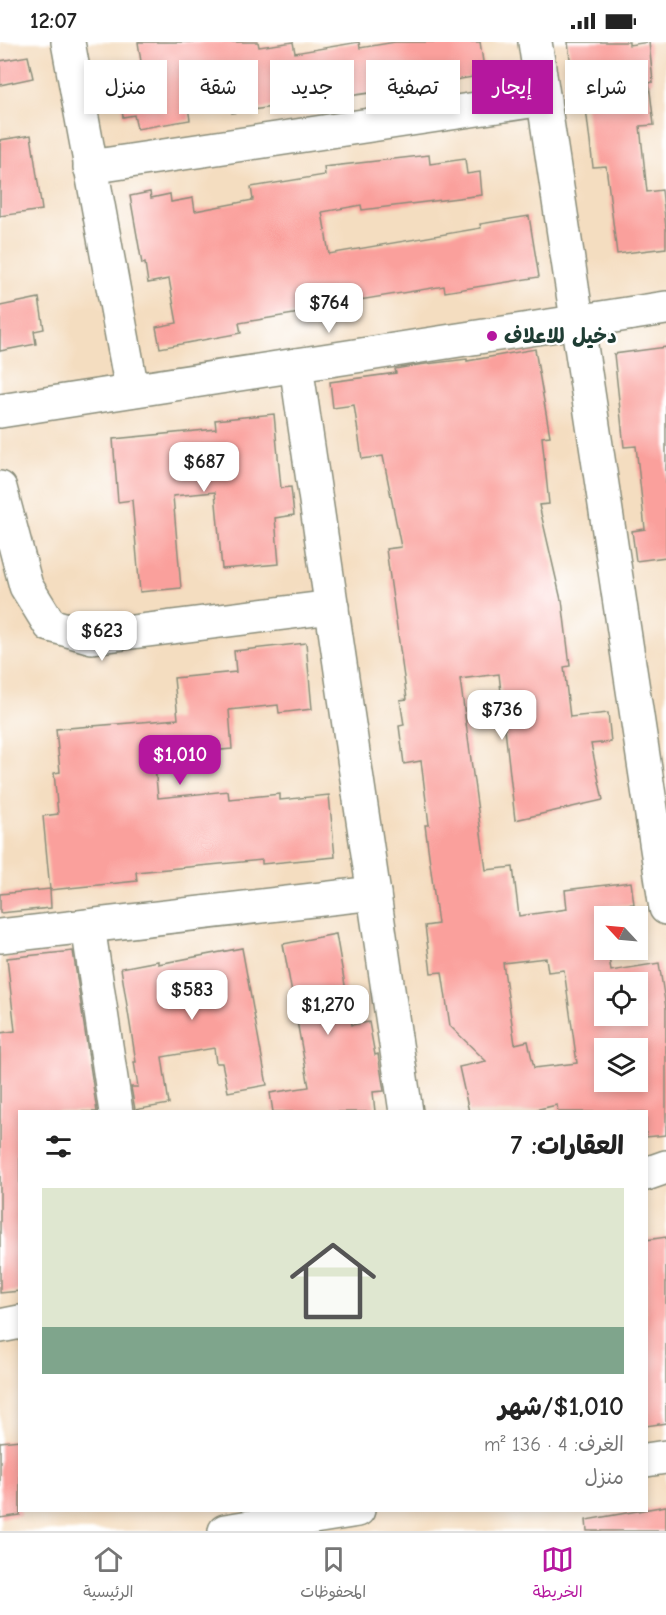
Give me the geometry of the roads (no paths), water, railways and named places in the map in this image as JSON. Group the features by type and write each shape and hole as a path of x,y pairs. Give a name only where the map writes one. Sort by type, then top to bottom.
{"street":[{"path":"68,42 132,390"},
{"path":"535,42 538,60"},
{"path":"90,167 472,110"},
{"path":"546,114 666,908"},
{"path":"0,411 666,308"},
{"path":"296,365 406,1110"},
{"path":"0,488 26,586 50,625 92,637 332,607"},
{"path":"0,936 374,893"},
{"path":"88,926 116,1110"},
{"path":"648,1173 666,1167"},
{"path":"0,1326 18,1322"},
{"path":"648,1460 666,1457"},
{"path":"225,1531 345,1512"}],"place":[{"name":"دخيل للاعلاف","path":"492,336"}]}
